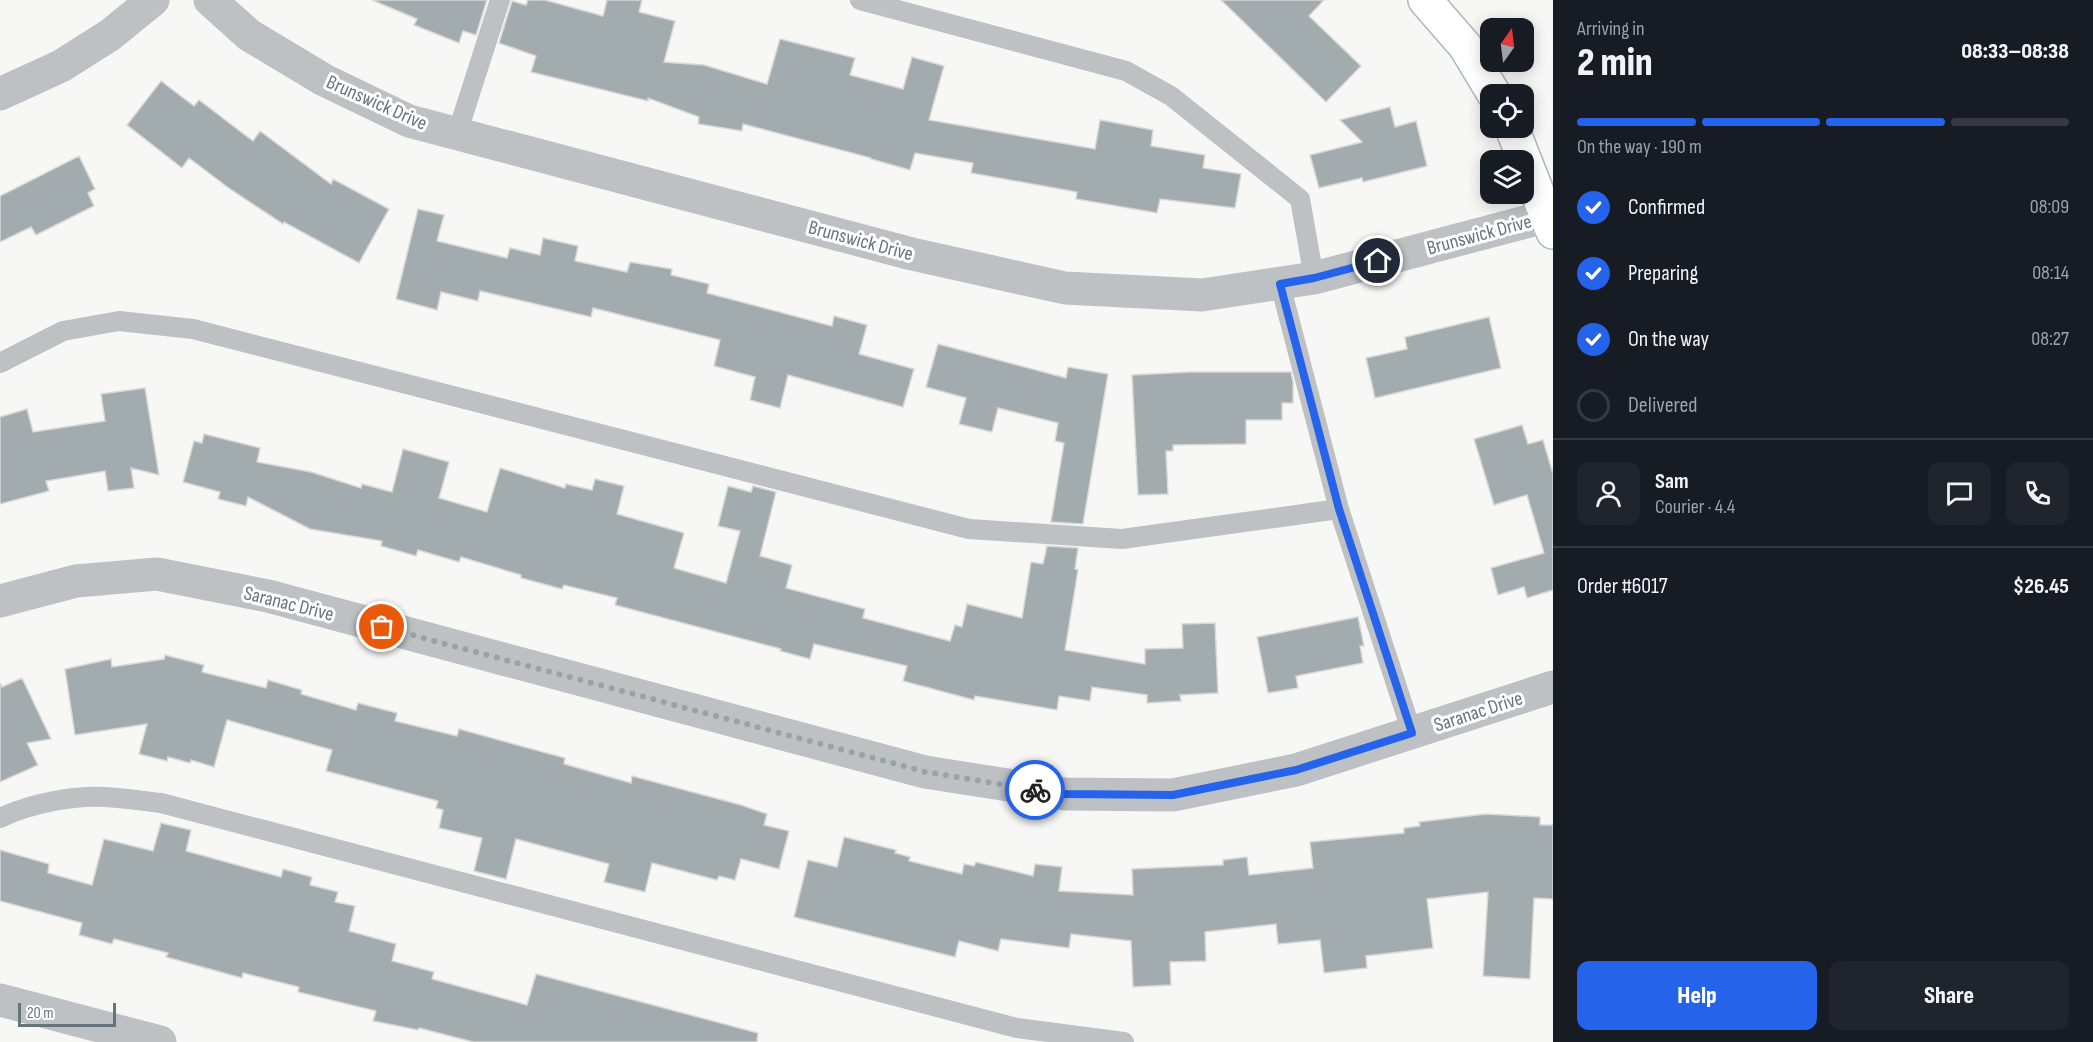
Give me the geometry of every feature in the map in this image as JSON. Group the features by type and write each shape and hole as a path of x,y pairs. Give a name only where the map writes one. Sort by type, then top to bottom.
{"street":[{"path":"0,94 61,66 110,35 153,0"},
{"name":"Brunswick Drive","path":"210,0 249,35 324,80 410,121 912,254 1065,288 1202,295 1314,278 1550,224"},
{"path":"1425,0 1465,46 1488,84"},
{"path":"1516,138 1550,224"},
{"name":"Saranac Drive","path":"0,601 76,581 157,574 268,596 926,772 1065,794 1173,795 1296,770 1553,687"},
{"path":"0,1000 160,1042"}],"lane":[{"path":"457,134 500,0"},
{"path":"860,0 1126,70 1171,96 1300,199 1314,278"},
{"path":"1280,284 1339,509 1412,733"},
{"path":"0,363 63,331 119,321 193,329 969,529 1122,539 1339,509"},
{"path":"0,818 47,802 103,796 161,803 1017,1028 1124,1042"}],"building":[{"path":"372,0 487,0 476,35 463,31 459,43 414,25 417,19"},
{"path":"528,0 545,0 603,16 607,0 642,0 639,12 675,21 664,62 704,65 767,84 780,39 855,58 850,75 903,89 912,57 944,66 929,120 1095,149 1100,120 1153,130 1151,146 1205,155 1203,168 1241,174 1235,208 1160,199 1157,213 1076,199 1077,192 971,173 973,163 915,153 910,170 743,124 742,131 698,124 699,117 648,98 648,101 531,72 536,56 499,43 512,1 526,5"},
{"path":"1221,0 1324,0 1309,16 1361,66 1326,102"},
{"path":"161,81 194,106 199,100 253,141 260,131 331,184 333,179 389,209 359,263 284,222 283,224 230,189 189,158 182,168 127,125"},
{"path":"1390,107 1395,127 1416,121 1427,166 1363,182 1362,178 1319,188 1310,155 1362,142 1340,120"},
{"path":"79,156 95,189 88,193 94,206 36,235 31,227 0,242 0,196"},
{"path":"418,209 444,215 437,241 507,258 510,248 540,255 543,238 578,246 575,261 627,272 630,262 672,269 671,275 709,284 707,293 832,326 834,316 867,325 859,354 914,369 903,407 788,375 780,408 750,400 755,377 714,366 720,340 593,308 591,317 480,291 478,301 441,292 437,310 396,299"},
{"path":"1489,317 1501,368 1375,398 1366,358 1407,349 1405,337"},
{"path":"938,344 1066,378 1068,367 1108,374 1083,524 1051,522 1064,443 1055,441 1058,423 998,408 992,432 959,424 966,398 926,387"},
{"path":"1191,372 1291,372 1293,403 1282,403 1282,420 1246,420 1246,444 1173,445 1173,451 1166,451 1168,494 1138,495 1132,375"},
{"path":"145,388 159,475 131,468 134,488 108,491 105,471 46,481 49,491 0,504 0,417 27,409 33,432 105,421 101,394"},
{"path":"1522,425 1528,444 1543,440 1553,474 1553,590 1527,598 1524,587 1498,595 1491,568 1544,553 1527,495 1494,505 1474,439"},
{"path":"204,434 260,448 257,462 311,472 361,488 362,484 392,492 403,449 449,462 439,498 487,512 500,468 565,488 566,484 592,490 595,479 624,486 617,514 684,533 674,568 726,583 740,531 718,526 728,486 751,492 753,486 776,492 760,556 792,565 786,588 865,609 863,618 950,641 955,625 962,627 967,604 1022,618 1031,562 1043,564 1047,546 1078,548 1075,569 1078,570 1065,650 1145,664 1145,649 1183,648 1182,624 1215,623 1218,693 1180,695 1181,701 1147,703 1147,695 1092,687 1090,701 1059,696 1057,710 975,696 974,700 903,681 907,666 814,644 810,659 780,651 781,649 615,605 617,598 564,585 562,589 521,578 521,575 461,557 459,562 418,550 416,556 381,546 382,541 310,529 248,497 246,506 218,499 220,492 183,482 194,441 202,443"},
{"path":"1358,617 1364,646 1360,646 1363,663 1296,676 1298,688 1268,693 1257,637"},
{"path":"165,655 204,665 202,672 266,688 268,680 302,690 301,694 356,710 358,703 397,713 395,721 457,736 459,729 565,758 564,764 631,783 632,776 767,814 764,825 789,831 779,869 741,859 735,880 719,876 717,880 652,863 645,892 604,882 609,864 516,839 506,879 474,871 482,838 439,828 443,810 436,808 438,801 326,771 332,750 227,720 214,767 191,760 190,763 168,757 167,761 139,754 147,724 75,735 65,669 111,659 112,667 164,659"},
{"path":"22,678 51,739 27,743 38,765 0,782 0,683 2,687"},
{"path":"1486,814 1540,817 1540,825 1553,825 1553,899 1534,898 1530,979 1483,976 1488,892 1427,899 1433,948 1366,956 1367,968 1324,973 1320,940 1278,944 1276,924 1205,932 1206,961 1170,962 1171,985 1133,987 1131,941 1071,934 1069,948 1001,939 998,951 959,941 955,957 794,917 808,860 837,867 844,837 896,850 895,853 910,857 909,861 962,874 964,864 974,866 976,862 1033,876 1035,864 1062,867 1059,891 1133,895 1132,869 1223,865 1223,860 1247,857 1249,875 1313,868 1310,842 1404,833 1404,828 1420,826 1419,822"},
{"path":"161,823 191,830 186,851 281,877 283,869 312,877 310,885 338,892 335,902 355,906 349,931 396,944 392,961 434,972 432,979 527,1005 536,974 758,1033 757,1042 473,1042 419,1028 418,1030 373,1021 376,1011 298,992 299,987 243,973 242,978 166,957 168,953 114,939 112,944 79,935 82,923 0,901 0,850 49,864 48,873 92,885 104,839 153,851"}],"way so far":[{"path":"382,627 926,772 1035,790"}],"route":[{"path":"1035,790 1065,794 1173,795 1296,770 1412,733 1339,509 1280,284 1314,278 1378,261"}]}
